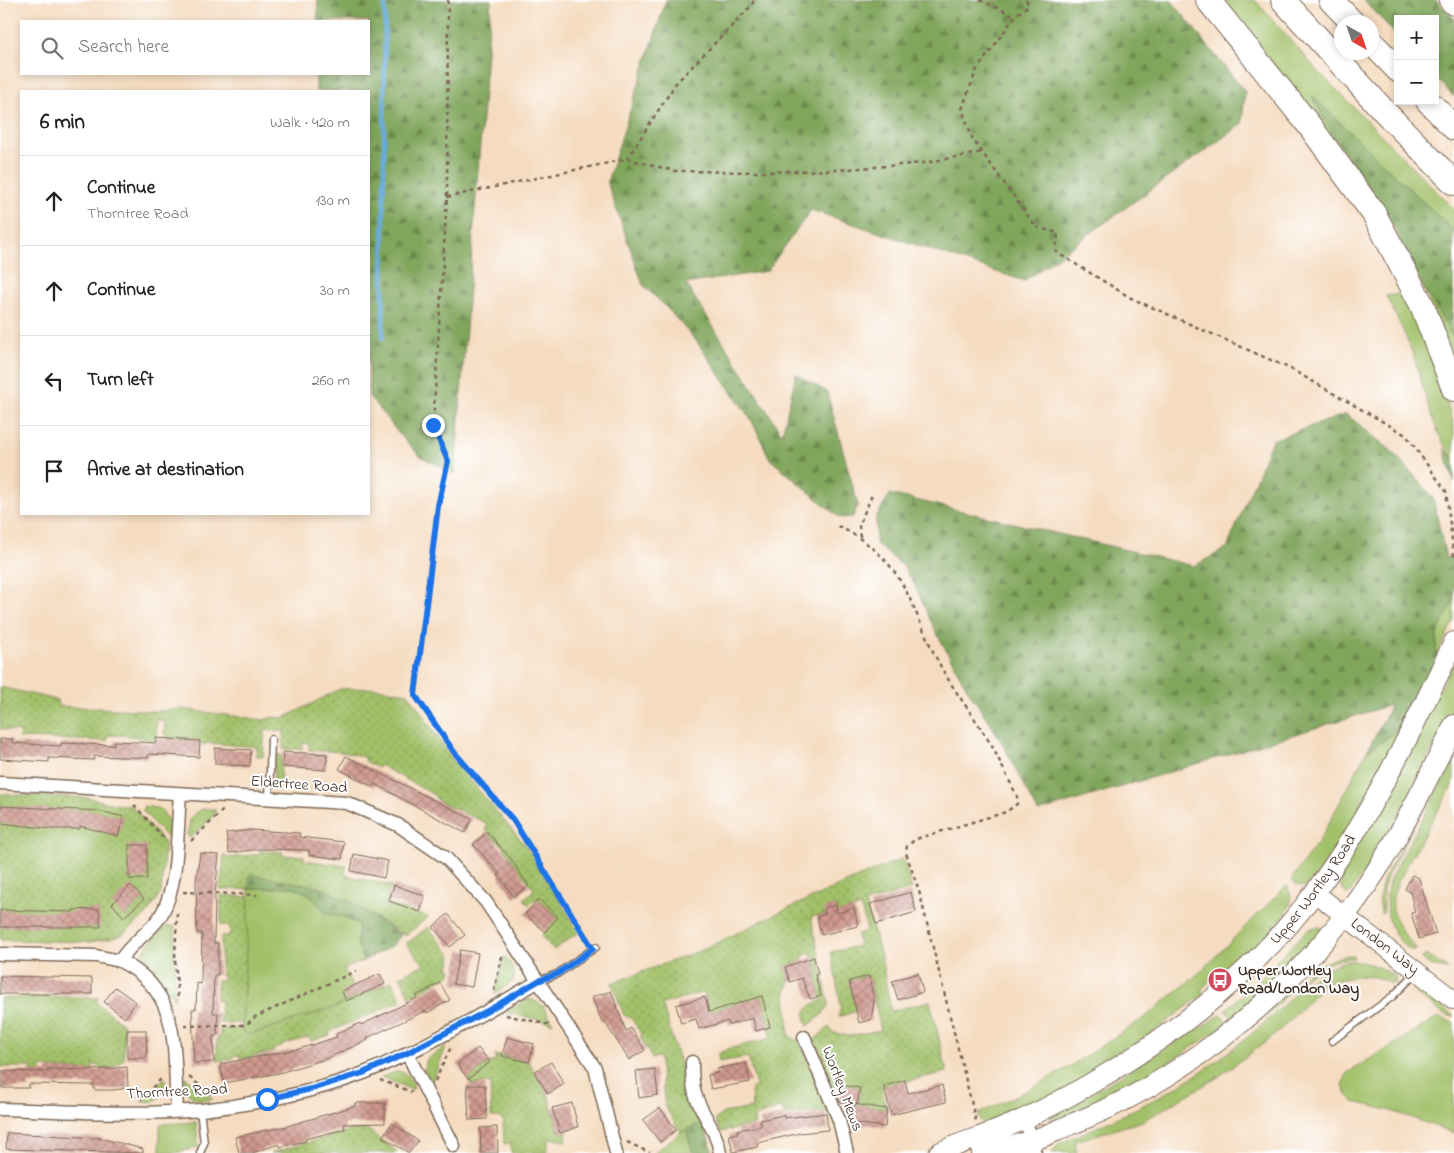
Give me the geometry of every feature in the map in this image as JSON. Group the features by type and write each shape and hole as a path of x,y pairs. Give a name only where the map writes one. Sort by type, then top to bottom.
{"highway":[{"path":"1208,0 1309,125 1374,214 1399,258 1422,305 1454,389"},
{"path":"1283,0 1384,111 1454,183"},
{"path":"1331,0 1345,15"},
{"path":"1451,0 1454,3"},
{"path":"1379,50 1394,66"},
{"path":"1432,105 1454,128"}],"main road":[{"name":"Upper Wortley Road","path":"982,1145 1025,1117 1089,1085 1138,1053 1196,1011 1252,963 1315,893 1371,807 1454,642"},
{"name":"Upper Wortley Road","path":"939,1153 982,1145 1033,1147 1142,1091 1184,1065 1247,1018 1276,991 1344,917 1394,840 1454,725"}],"street":[{"name":"Eldertree Road","path":"0,783 347,803 398,825 446,858 475,889 508,934 595,1068 616,1153"},
{"path":"120,961 126,951 159,919 176,892 175,853 180,794"},
{"name":"London Way","path":"1315,893 1417,973 1447,988 1454,1000"},
{"path":"0,954 96,956 120,961 135,969 154,987 166,1005 172,1027 178,1111"},
{"name":"Thorntree Road","path":"0,1109 129,1112 200,1110 227,1107 311,1089 363,1073 407,1053 491,1009 538,981"},
{"name":"Wortley Mews","path":"804,1037 839,1120 847,1153"},
{"path":"407,1053 428,1098 454,1146"},
{"path":"692,1062 692,1078 696,1095 718,1139 720,1153"},
{"path":"1025,1117 1033,1147"}],"lane":[{"path":"269,798 271,740"},
{"path":"538,981 557,974 595,948"},
{"path":"1332,1041 1393,996 1417,973"},
{"path":"200,1110 204,1143 200,1153"}],"path":[{"path":"448,0 447,197 433,425 448,461 438,506 415,695 454,752 513,820 595,948"},
{"path":"627,159 676,83 752,5 754,0"},
{"path":"980,0 1015,16"},
{"path":"1026,0 1029,5 1015,16 976,71 962,109 973,140 1036,227 1058,234 1056,252 1131,298 1291,369 1406,435 1446,491 1454,557"},
{"path":"447,197 627,159 675,170 764,172 836,170 924,163 983,152"},
{"path":"860,537 859,525 872,495"},
{"path":"838,526 860,537 892,566 902,581 944,673 992,747 1017,796 1017,804 1006,812 916,839 907,846 906,852 919,891 982,1145"},
{"path":"122,790 175,853 237,797"},
{"path":"178,1004 176,892 257,894"},
{"path":"508,934 491,1009 513,1017 571,1030"},
{"path":"172,1027 246,1025 255,1017 356,971"},
{"path":"363,1073 428,1098 461,1025"},
{"path":"129,1112 174,1066 227,1107"},
{"path":"611,1132 650,1153"}],"green space":[{"path":"318,0 491,0 455,474 420,456 399,434 370,397 370,90 316,90 316,75 370,75 370,20 317,20"},
{"path":"666,0 1171,0 1245,92 1242,124 1024,281 811,210 767,271 686,284 782,434 796,374 827,392 858,505 853,517 840,518 770,459 752,421 697,342 666,307 643,285 607,182"},
{"path":"1220,0 1255,0 1316,69 1454,209 1454,231 1313,98 1333,134 1386,211"},
{"path":"1364,0 1436,0 1454,18 1454,97 1439,81 1439,15 1394,15 1394,33"},
{"path":"1312,96 1454,231 1452,336 1420,281 1386,211 1333,134"},
{"path":"1420,281 1452,335 1454,331 1454,359"},
{"path":"1399,294 1413,306 1441,385 1454,425 1454,458 1440,437 1434,423 1412,352 1386,296"},
{"path":"1346,414 1394,453 1433,497 1446,558 1454,555 1454,599 1437,634 1436,658 1401,729 1367,751 1391,705 1038,812 1000,739 966,687 903,566 876,544 876,517 890,494 1194,566 1227,548 1272,440"},
{"path":"1444,449 1454,458 1454,482"},
{"path":"1454,599 1454,620 1436,658 1437,634"},
{"path":"1454,663 1454,706 1402,810 1372,862 1349,894 1346,894 1340,886 1342,870"},
{"path":"0,687 57,700 58,706 157,711 182,709 264,720 273,717 284,718 340,689 377,688 408,693 453,760 525,845 579,932 554,950 541,936 558,917 537,898 529,905 524,899 534,890 498,840 496,841 485,829 488,826 486,823 438,801 434,795 380,765 378,768 365,761 366,758 344,752 309,750 309,743 303,742 302,749 283,749 284,731 265,730 263,757 257,756 257,747 208,743 203,745 198,740 166,738 167,735 164,734 165,721 157,720 156,741 133,736 108,735 107,741 19,738 20,732 0,729"},
{"path":"1401,729 1356,814 1326,862 1314,879 1304,887 1297,885 1291,880 1321,838 1367,751"},
{"path":"1454,747 1454,751 1389,872 1383,889 1383,913 1381,914 1379,898 1383,880"},
{"path":"275,754 281,755 280,788 273,788"},
{"path":"1454,760 1454,781 1451,788 1395,889 1393,898 1394,913 1399,926 1417,949 1411,950 1396,936 1391,927 1387,907 1388,887 1391,877"},
{"path":"0,794 90,798 113,804 131,805 165,843 161,893 147,914 122,935 109,939 88,942 0,940"},
{"path":"144,806 161,809 169,822 167,838 143,811"},
{"path":"202,809 215,809 215,815 190,838 187,835 191,817"},
{"path":"260,851 282,852 282,855 304,856 304,860 346,866 345,875 392,886 387,904 428,917 405,936 351,902 319,887 250,874 249,889 220,890 224,855 228,858 260,854"},
{"path":"903,858 912,889 865,903 881,956 891,1011 930,1001 947,1072 881,1087 887,1109 857,1105 860,1088 841,1085 831,1087 811,1043 829,1027 832,1032 849,1036 881,1030 869,976 849,981 857,1011 838,1017 841,1007 831,952 859,946 857,934 867,931 861,907 837,913 836,906 825,908 826,914 811,917 829,1004 823,1014 808,1026 805,1013 813,1004 822,1000 815,975 818,974 811,953 802,956 804,961 785,967 790,982 786,990 789,1036 800,1042 829,1111 784,1115 782,1107 754,1117 755,1125 721,1132 715,1120 723,1113 752,1108 751,1088 756,1086 748,1057 719,1062 718,1054 728,1049 770,1038 770,1027 762,997 709,1012 704,992 662,1004 689,1093 703,1122 681,1132 665,1107 659,1056 652,1059 640,1037 642,1035 631,1018 624,1015 612,983 707,948 773,915"},
{"path":"250,874 319,887 350,902 401,935 392,946 363,961 357,942 359,925 344,917 325,913 311,895 293,887 249,889"},
{"path":"1287,885 1292,898 1286,915 1226,976 1222,972 1218,972 1201,990 1204,994 1153,1032 1073,1085 1017,1113 987,1124 980,1121 978,1114 1028,1090 1069,1067 1144,1018 1199,973"},
{"path":"293,887 311,895 325,913 344,917 359,925 357,942 363,961 344,969 358,996 338,1006 249,1035 242,1028 249,889"},
{"path":"221,895 249,897 242,1023 220,1023 221,1001 216,1000 217,980 223,980 224,976 221,976 221,936 229,936 230,926 221,925"},
{"path":"166,926 175,927 174,999 143,957 145,948"},
{"path":"428,927 452,956 449,968 452,969 451,974 410,997 400,976 424,964 406,944"},
{"path":"1321,927 1322,930 1291,966 1233,1019 1225,1010 1254,985 1307,930"},
{"path":"1348,955 1354,956 1354,958 1326,964 1302,980 1260,1021 1258,1020 1298,980 1321,964"},
{"path":"1426,955 1448,969 1433,967 1421,959"},
{"path":"504,956 512,967 514,980 495,995"},
{"path":"1346,961 1365,963 1378,967 1395,976 1396,983 1392,984 1375,977 1357,976 1326,983 1274,1036 1218,1077 1143,1121 1075,1141 1077,1153 1052,1153 1058,1144 1137,1108 1193,1077 1256,1030 1311,979 1333,965"},
{"path":"392,981 402,1001 329,1032 330,1035 311,1041 309,1037 282,1045 282,1047 273,1049 274,1052 240,1059 240,1055 233,1056 233,1059 217,1061 217,1038 220,1036 220,1028 242,1028 249,1035 338,1006"},
{"path":"1415,989 1425,992 1454,1017 1443,1014 1416,994 1413,991"},
{"path":"0,998 99,998 96,1002 124,1025 124,1059 113,1068 101,1069 100,1066 93,1065 93,1071 41,1067 41,1072 32,1072 32,1067 0,1067"},
{"path":"531,999 543,1006 553,1023 505,1012 523,1001"},
{"path":"1221,1015 1227,1023 1143,1078 1099,1101 1053,1121 1049,1119"},
{"path":"1438,1017 1454,1023 1454,1133 1392,1111 1354,1102 1347,1095 1343,1086 1347,1073"},
{"path":"445,1047 432,1081 424,1071 427,1059"},
{"path":"495,1055 529,1062 548,1094 559,1132 567,1131 566,1141 550,1138 546,1153 511,1153 511,1143 504,1144 503,1120 498,1117 491,1117 490,1083 471,1085 468,1079 490,1062 496,1061"},
{"path":"398,1071 408,1076 414,1087 412,1090 381,1077"},
{"path":"185,1077 213,1099 201,1100 192,1097 186,1089"},
{"path":"165,1078 162,1094 156,1100 141,1102"},
{"path":"196,1122 198,1147 176,1153 160,1152 160,1124"},
{"path":"703,1122 713,1153 693,1153 686,1129"},
{"path":"686,1129 693,1153 654,1152"},
{"path":"351,1130 368,1130 398,1153 271,1153"}],"building":[{"path":"156,738 200,741 199,757 149,754 148,758 94,756 94,760 49,758 49,762 0,759 0,739 12,739 12,743 61,746 61,743 114,745 114,741 156,743"},
{"path":"215,748 251,750 250,766 215,764"},
{"path":"283,752 327,754 326,770 282,767"},
{"path":"346,756 472,819 465,833 375,784 373,787 339,769"},
{"path":"0,806 99,811 124,817 118,836 80,826 80,829 53,829 0,823"},
{"path":"251,830 300,833 299,837 344,842 342,859 309,855 309,850 261,849 229,853 226,833"},
{"path":"487,832 511,859 529,886 514,897 498,875 500,874 473,844"},
{"path":"129,845 147,845 147,879 129,879"},
{"path":"200,853 219,855 215,894 214,943 218,943 218,975 214,975 213,1013 218,1013 217,1036 213,1036 214,1062 194,1063 192,1009 196,1009 197,983 201,984 202,933 197,933 196,881"},
{"path":"354,854 388,861 384,878 351,871"},
{"path":"1412,875 1419,878 1436,934 1419,939 1411,913 1415,912 1410,892 1405,889"},
{"path":"131,885 144,899 124,917 112,904"},
{"path":"394,885 425,896 420,912 389,901"},
{"path":"911,892 916,912 876,924 870,904"},
{"path":"539,899 558,917 545,932 525,914"},
{"path":"836,905 837,913 854,908 858,926 821,935 817,916 826,914 824,908"},
{"path":"99,909 101,927 0,927 0,910 73,912 73,910"},
{"path":"448,914 465,935 450,947 433,927"},
{"path":"460,950 478,953 472,987 453,984"},
{"path":"814,957 818,974 815,975 821,996 810,999 802,978 790,982 785,967"},
{"path":"918,973 923,992 898,1000 892,981"},
{"path":"380,974 385,984 346,1001 342,991"},
{"path":"0,976 92,978 92,994 0,994"},
{"path":"869,976 874,1001 871,1020 859,1023 849,981"},
{"path":"440,983 450,1000 427,1013 425,1011 325,1059 279,1073 224,1083 220,1064 299,1049 337,1037 336,1034 360,1023 361,1025 417,998 416,996"},
{"path":"115,987 136,1002 125,1018 104,1002"},
{"path":"611,991 626,1031 631,1028 645,1050 629,1060 604,1021 602,1022 592,997"},
{"path":"762,996 770,1027 756,1031 753,1018 729,1025 728,1021 699,1029 696,1019 681,1023 676,1005 705,997 709,1012"},
{"path":"127,1030 146,1030 147,1058 127,1058"},
{"path":"507,1037 534,1044 529,1062 502,1056"},
{"path":"478,1048 490,1062 468,1079 457,1064"},
{"path":"551,1062 564,1084 548,1094 534,1072"},
{"path":"746,1063 750,1082 711,1089 708,1075 718,1073 717,1069"},
{"path":"127,1067 128,1088 94,1090 94,1085 29,1084 29,1088 2,1088 2,1071 47,1072 47,1069 93,1070"},
{"path":"655,1069 658,1095 639,1098 636,1071"},
{"path":"905,1080 908,1093 942,1085 946,1102 891,1115 884,1086"},
{"path":"467,1085 485,1085 487,1119 469,1120"},
{"path":"841,1085 860,1088 857,1104 840,1102 838,1098"},
{"path":"355,1103 385,1103 385,1123 344,1124 345,1129 305,1139 306,1141 280,1147 279,1144 252,1153 239,1153 235,1137 287,1126 355,1106"},
{"path":"572,1103 578,1127 560,1133 552,1108"},
{"path":"854,1104 887,1109 885,1127 852,1123"},
{"path":"660,1108 676,1130 660,1142 643,1120"},
{"path":"826,1113 828,1130 800,1133 757,1143 758,1147 733,1152 729,1135 738,1133 737,1130 761,1126 760,1120 784,1115 784,1118"},
{"path":"392,1123 418,1141 409,1153 382,1137"},
{"path":"497,1127 498,1153 481,1153 480,1128"},
{"path":"7,1133 100,1138 143,1149 143,1153 6,1149"}],"waterway":[{"path":"383,338 385,0"}],"place":[{"name":"Upper Wortley Road/London Way","path":"1220,980"}],"route":[{"path":"267,1099 311,1089 363,1073 407,1053 491,1009 538,981 557,974 593,949 513,820 454,752 415,695 438,506 448,461 433,425"}]}
